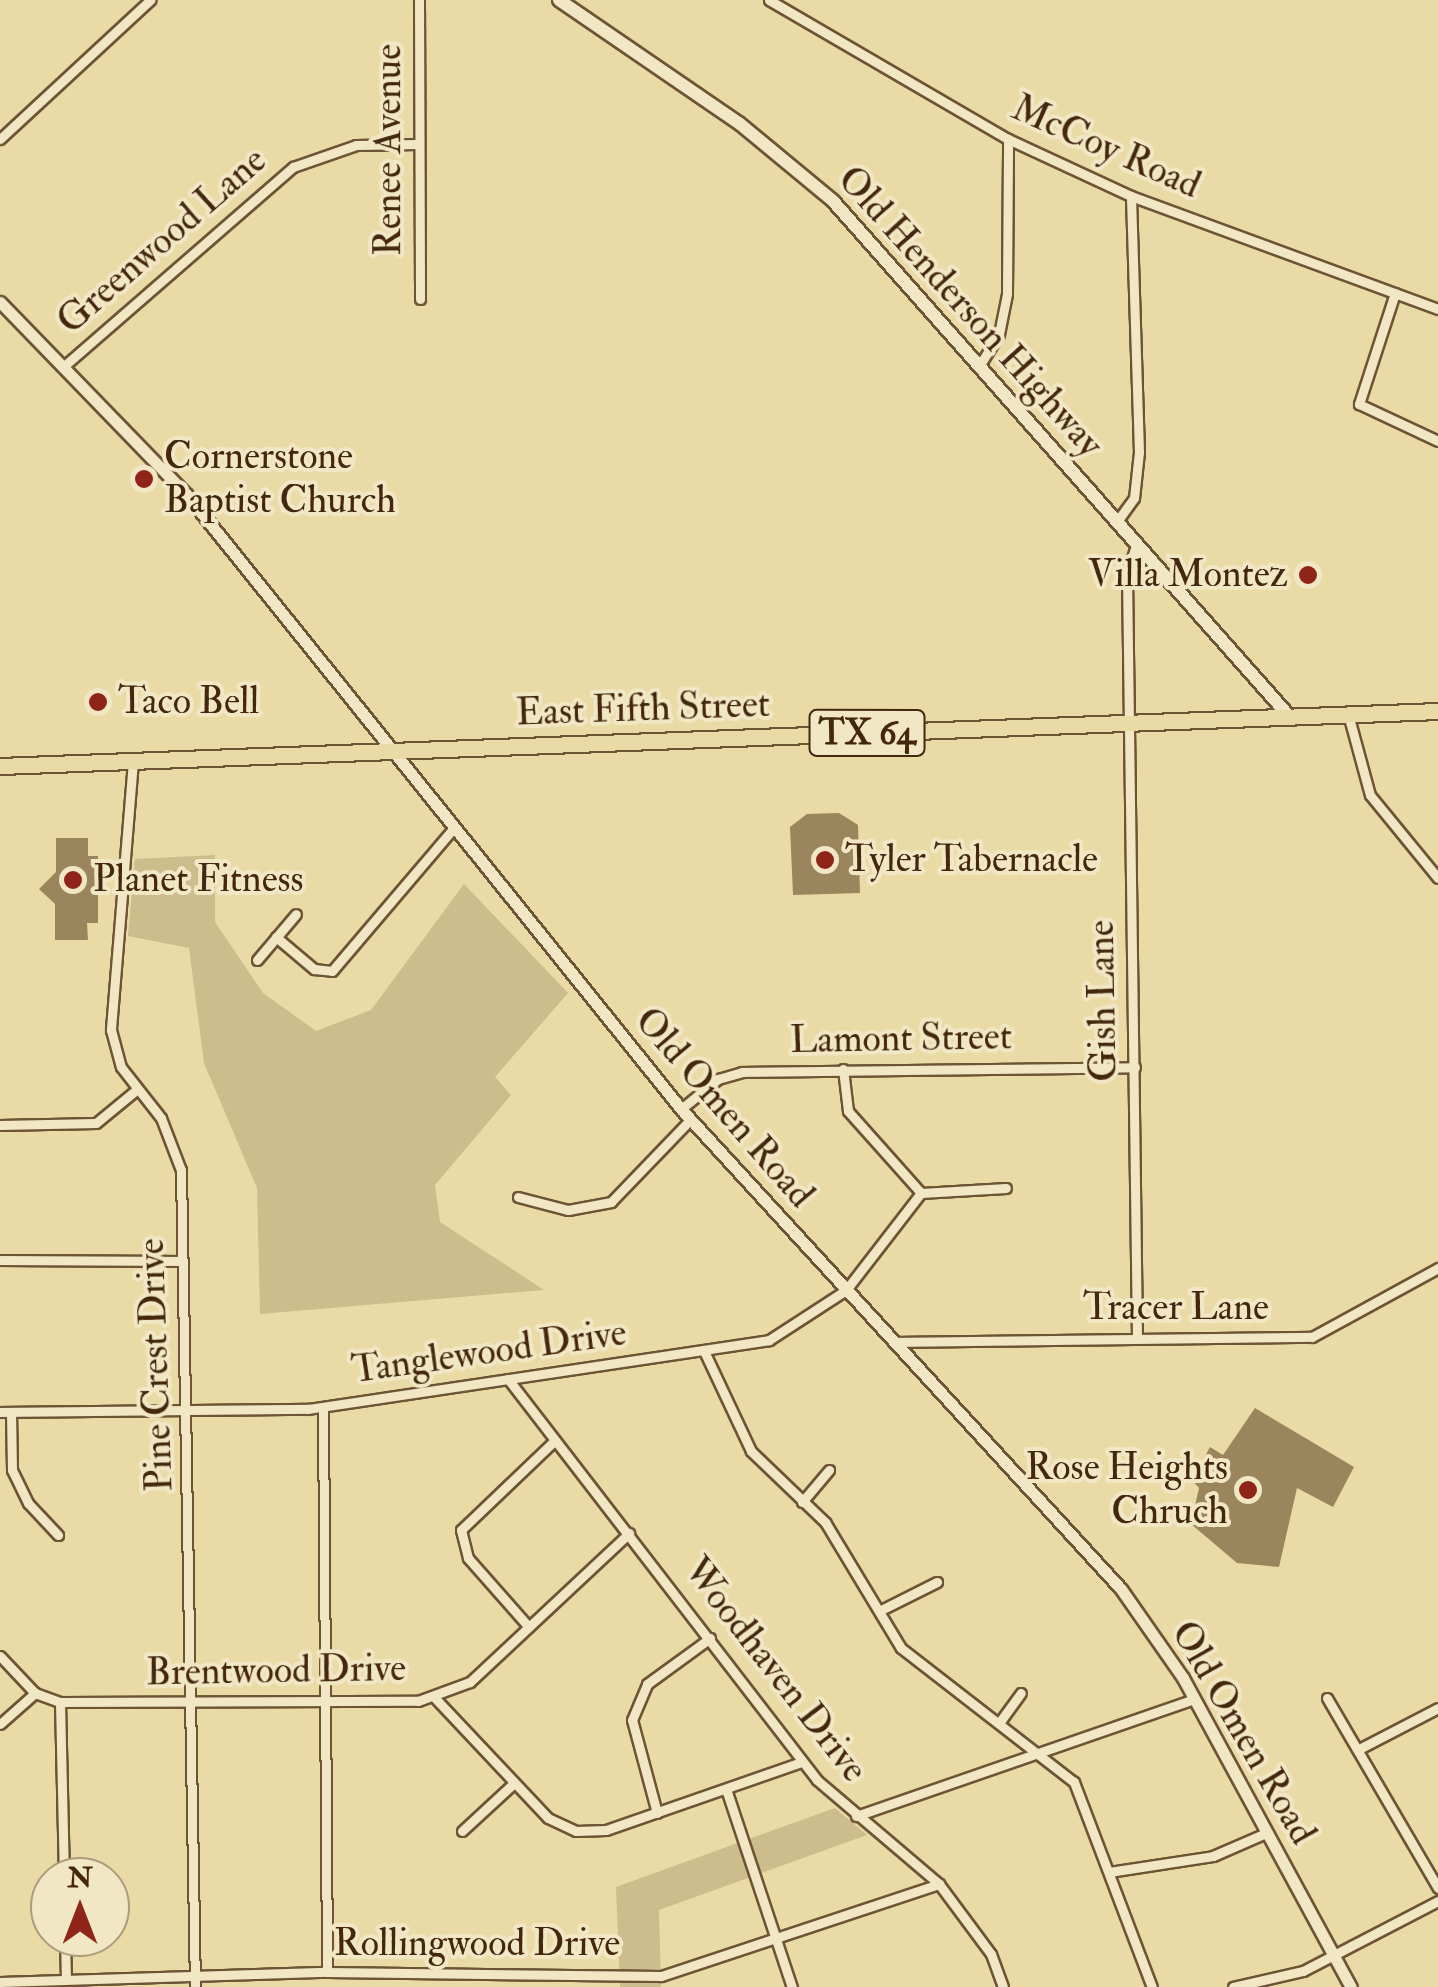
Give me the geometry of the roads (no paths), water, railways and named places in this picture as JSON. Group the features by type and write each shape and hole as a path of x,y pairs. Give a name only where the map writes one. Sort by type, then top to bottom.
{"main road":[{"name":"Old Henderson Highway","path":"559,0 805,175 981,363 1289,716"},
{"name":"TX 64","path":"1348,714 1438,711"},
{"name":"East Fifth Street","path":"0,766 1348,714"}],"street":[{"path":"0,140 150,0"},
{"name":"Renee Avenue","path":"419,0 420,299"},
{"name":"McCoy Road","path":"770,0 1008,139 1131,196 1438,308"},
{"path":"981,363 999,334 1007,294 1008,139"},
{"name":"Greenwood Lane","path":"63,366 294,166 356,145 417,144"},
{"path":"1118,520 1134,498 1140,452 1131,196"},
{"path":"1395,293 1359,404 1438,441"},
{"name":"Old Omen Road","path":"0,302 186,495 386,751 686,1114 1121,1589 1194,1699 1352,1987"},
{"name":"Gish Lane","path":"1136,545 1127,574 1137,1338"},
{"path":"1348,714 1370,795 1438,878"},
{"name":"Pine Crest Drive","path":"133,762 111,1023 118,1061 136,1090 158,1112 180,1158 182,1410 194,1702 195,1982"},
{"path":"276,937 314,969 332,971 452,830"},
{"path":"257,960 296,914"},
{"name":"Lamont Street","path":"518,1198 568,1210 611,1202 686,1114 728,1074 1134,1066"},
{"path":"843,1069 848,1111 921,1193 1006,1188"},
{"path":"0,1125 96,1123 136,1090"},
{"name":"Tanglewood Drive","path":"6,1412 323,1406 769,1340 846,1290 921,1193"},
{"path":"0,1260 180,1261"},
{"name":"Tracer Lane","path":"896,1342 1312,1337 1438,1268"},
{"path":"704,1352 750,1451 825,1522 916,1664 1041,1752 1074,1782 1152,1987"},
{"name":"Woodhaven Drive","path":"508,1380 552,1442 629,1532 802,1762 856,1816 939,1884 990,1954 1003,1987"},
{"path":"323,1406 327,1972"},
{"path":"6,1412 12,1470 28,1503 58,1535"},
{"path":"528,1626 468,1558 461,1530 552,1442"},
{"path":"802,1502 829,1470"},
{"path":"434,1697 470,1682 629,1532"},
{"path":"879,1611 937,1582"},
{"path":"657,1813 631,1735 636,1707 647,1684 710,1638"},
{"name":"Brentwood Drive","path":"0,1656 35,1693 60,1702 434,1697 561,1828 591,1832 802,1762"},
{"path":"0,1724 35,1693"},
{"path":"999,1724 1021,1694"},
{"path":"1328,1698 1438,1888"},
{"path":"856,1816 1194,1699"},
{"path":"60,1702 64,1857"},
{"path":"1359,1749 1438,1708"},
{"path":"462,1831 514,1783"},
{"path":"726,1789 780,1940 792,1987"},
{"path":"1109,1872 1213,1856 1266,1833"},
{"name":"Rollingwood Drive","path":"0,1982 195,1982 327,1972 662,1976 780,1940 939,1884"},
{"path":"1232,1987 1304,1972 1438,1901"},
{"path":"65,1957 66,1980"}],"place":[{"name":"Cornerstone Baptist Church","path":"144,479"},
{"name":"Villa Montez","path":"1308,575"},
{"name":"Taco Bell","path":"98,702"},
{"name":"Tyler Tabernacle","path":"825,860"},
{"name":"Planet Fitness","path":"73,880"},
{"name":"Rose Heights Chruch","path":"1248,1490"}]}
